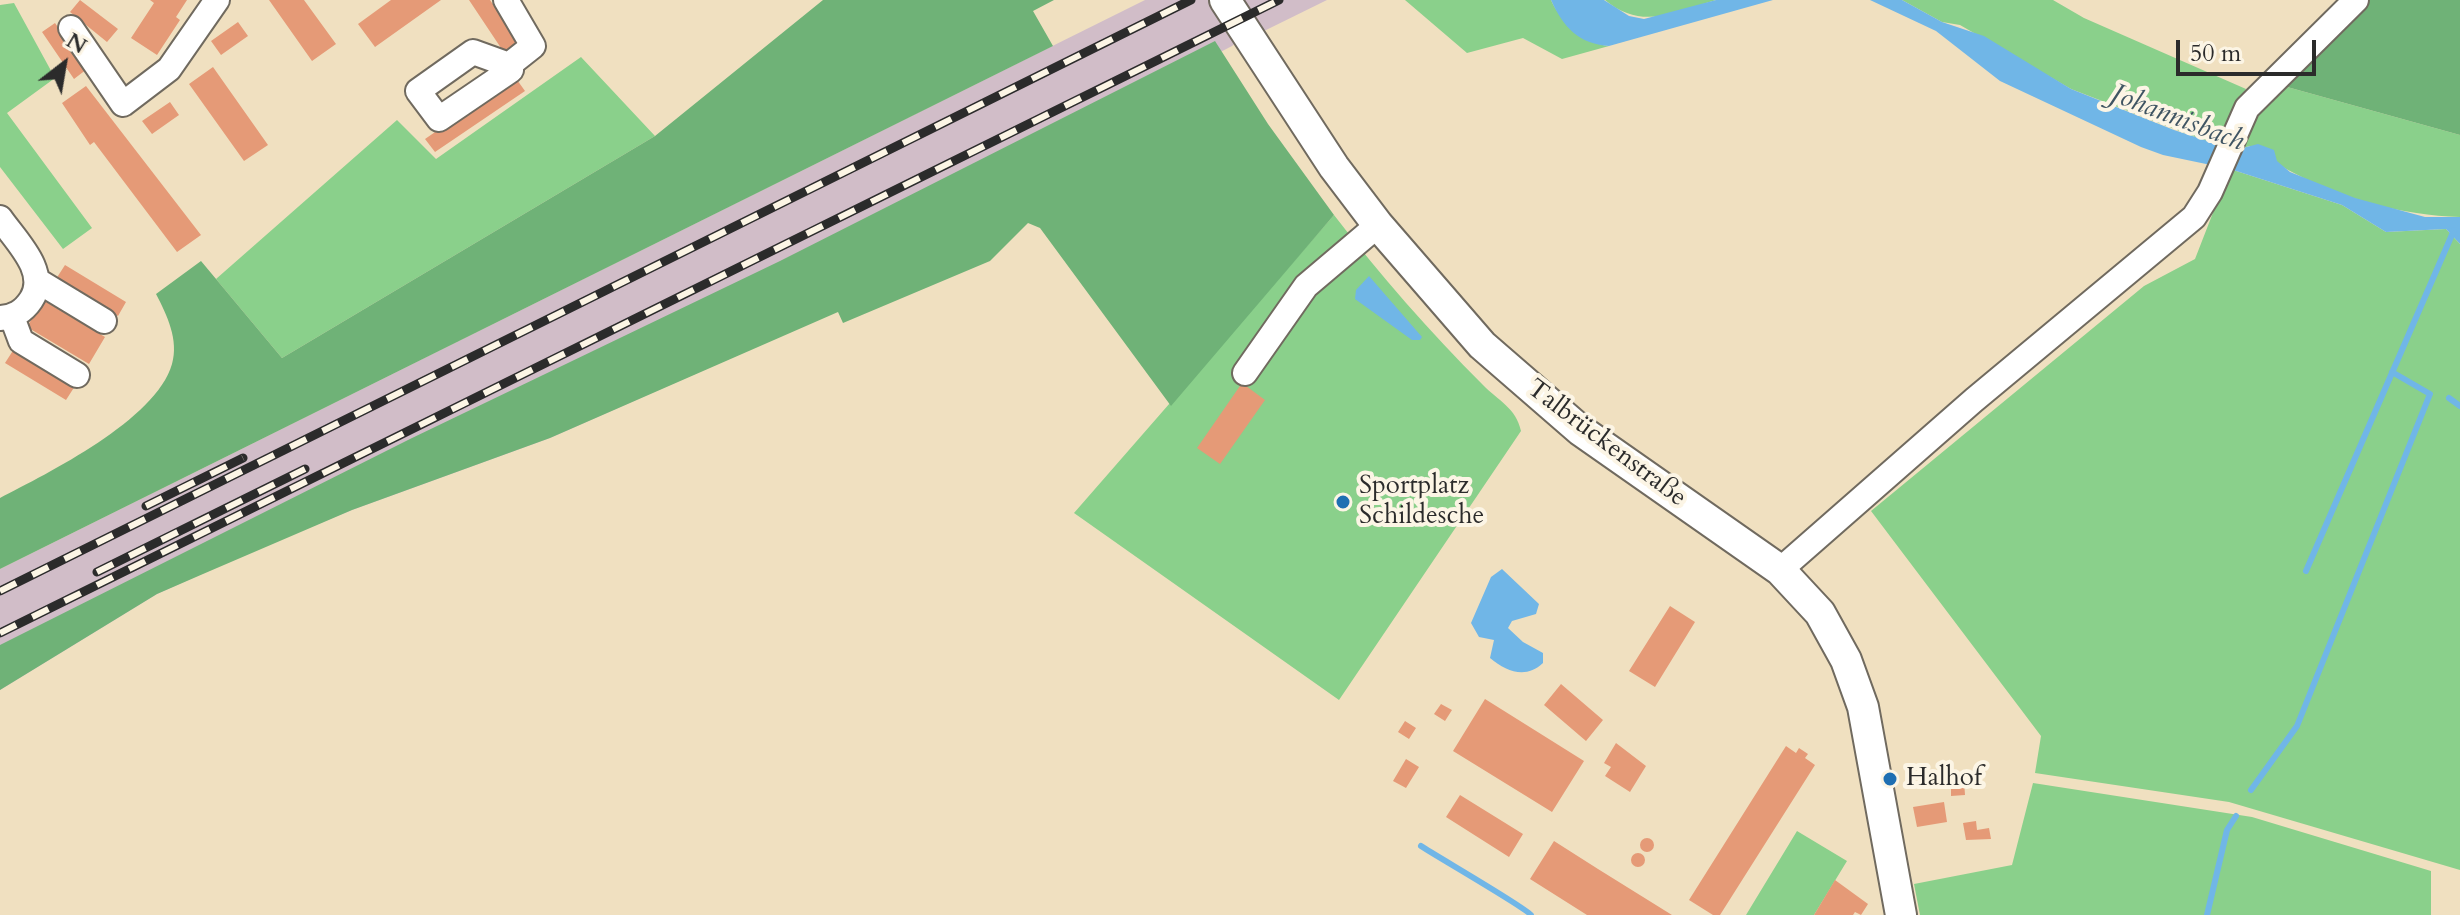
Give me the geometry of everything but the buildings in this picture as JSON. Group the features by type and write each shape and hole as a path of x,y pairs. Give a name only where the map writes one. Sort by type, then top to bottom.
{"main road":[{"name":"Talbrückenstraße","path":"1225,0 1296,114 1378,225 1482,345 1580,430 1780,570 1820,613 1846,660 1863,707 1901,915"}],"street":[{"path":"71,28 123,104 169,69 217,0"},
{"path":"506,0 533,46 509,65"},
{"path":"1780,570 1974,400 2194,217 2247,108 2356,0"},
{"path":"0,218 35,268 38,281 34,296 24,310 6,318 21,341 77,375"},
{"path":"1245,373 1306,286 1378,225"},
{"path":"38,281 104,321"}],"shaded area":[{"path":"1145,0 1327,0 1262,32 1256,25 1232,46 1052,140 838,311 550,438 352,510 157,594 0,690 0,569"}],"green space":[{"path":"823,0 1054,0 1033,11 1053,46 0,569 0,498 98,443 145,405 162,385 172,364 174,346 171,328 156,294 201,261 282,358 655,136"},
{"path":"1405,0 1551,0 1575,30 1592,41 1609,46 1562,59 1523,38 1467,53"},
{"path":"1605,0 1716,0 1673,13 1646,17 1632,15"},
{"path":"1902,0 2053,0 2084,18 2246,89 2216,145 2071,89 1960,25 1942,22"},
{"path":"2368,0 2460,0 2460,135 2280,85"},
{"path":"14,3 55,78 7,113 92,228 63,249 0,167 0,5"},
{"path":"1215,41 1268,124 1334,215 1171,406 1040,228 1028,223 990,261 843,323 838,312 550,438 352,510 157,594 0,690 0,645 410,439 780,261"},
{"path":"581,57 655,136 282,358 216,279 397,120 436,159"},
{"path":"2280,85 2460,135 2460,217 2417,213 2353,198 2292,172 2250,146 2235,150 2255,114"},
{"path":"2230,169 2342,205 2386,232 2446,229 2460,244 2460,870 2229,802 2035,773 2041,736 1871,511 2144,286 2195,259"},
{"path":"1334,215 1425,324 1511,411 1521,431 1339,700 1074,513"},
{"path":"2033,783 2252,817 2431,871 2431,915 1920,915 1914,884 2012,865"},
{"path":"1797,831 1847,861 1814,915 1746,915"}],"water":[{"path":"1551,0 1604,0 1629,16 1644,19 1716,0 1773,0 1609,46 1589,42 1573,32"},
{"path":"1870,0 1902,0 1942,22 1984,36 2071,89 2174,130 2235,150 2258,144 2274,150 2277,161 2290,172 2355,198 2425,217 2460,217 2460,244 2446,229 2386,232 2342,205 2230,169 2163,155 2141,147 2000,81 1936,31"},
{"path":"1369,276 1422,337 1420,340 1412,340 1355,299 1356,290"},
{"path":"1502,569 1539,604 1536,614 1512,621 1508,628 1523,642 1543,653 1543,663 1530,671 1516,672 1490,658 1494,640 1479,637 1471,623 1491,577"}],"waterway":[{"path":"2306,571 2454,230"},
{"path":"2251,790 2297,726 2430,394 2392,372"},
{"path":"2449,398 2460,406"},
{"path":"2207,915 2227,830 2236,816"},
{"path":"1421,846 1531,915"}],"railway":[{"path":"0,591 1191,0"},
{"path":"0,633 1279,0"},
{"path":"146,506 243,458"},
{"path":"97,572 305,469"}],"place":[{"name":"Sportplatz Schildesche","path":"1343,502"},
{"name":"Halhof","path":"1890,779"}],"water label":[{"name":"Johannisbach","path":"2177,119"}]}
